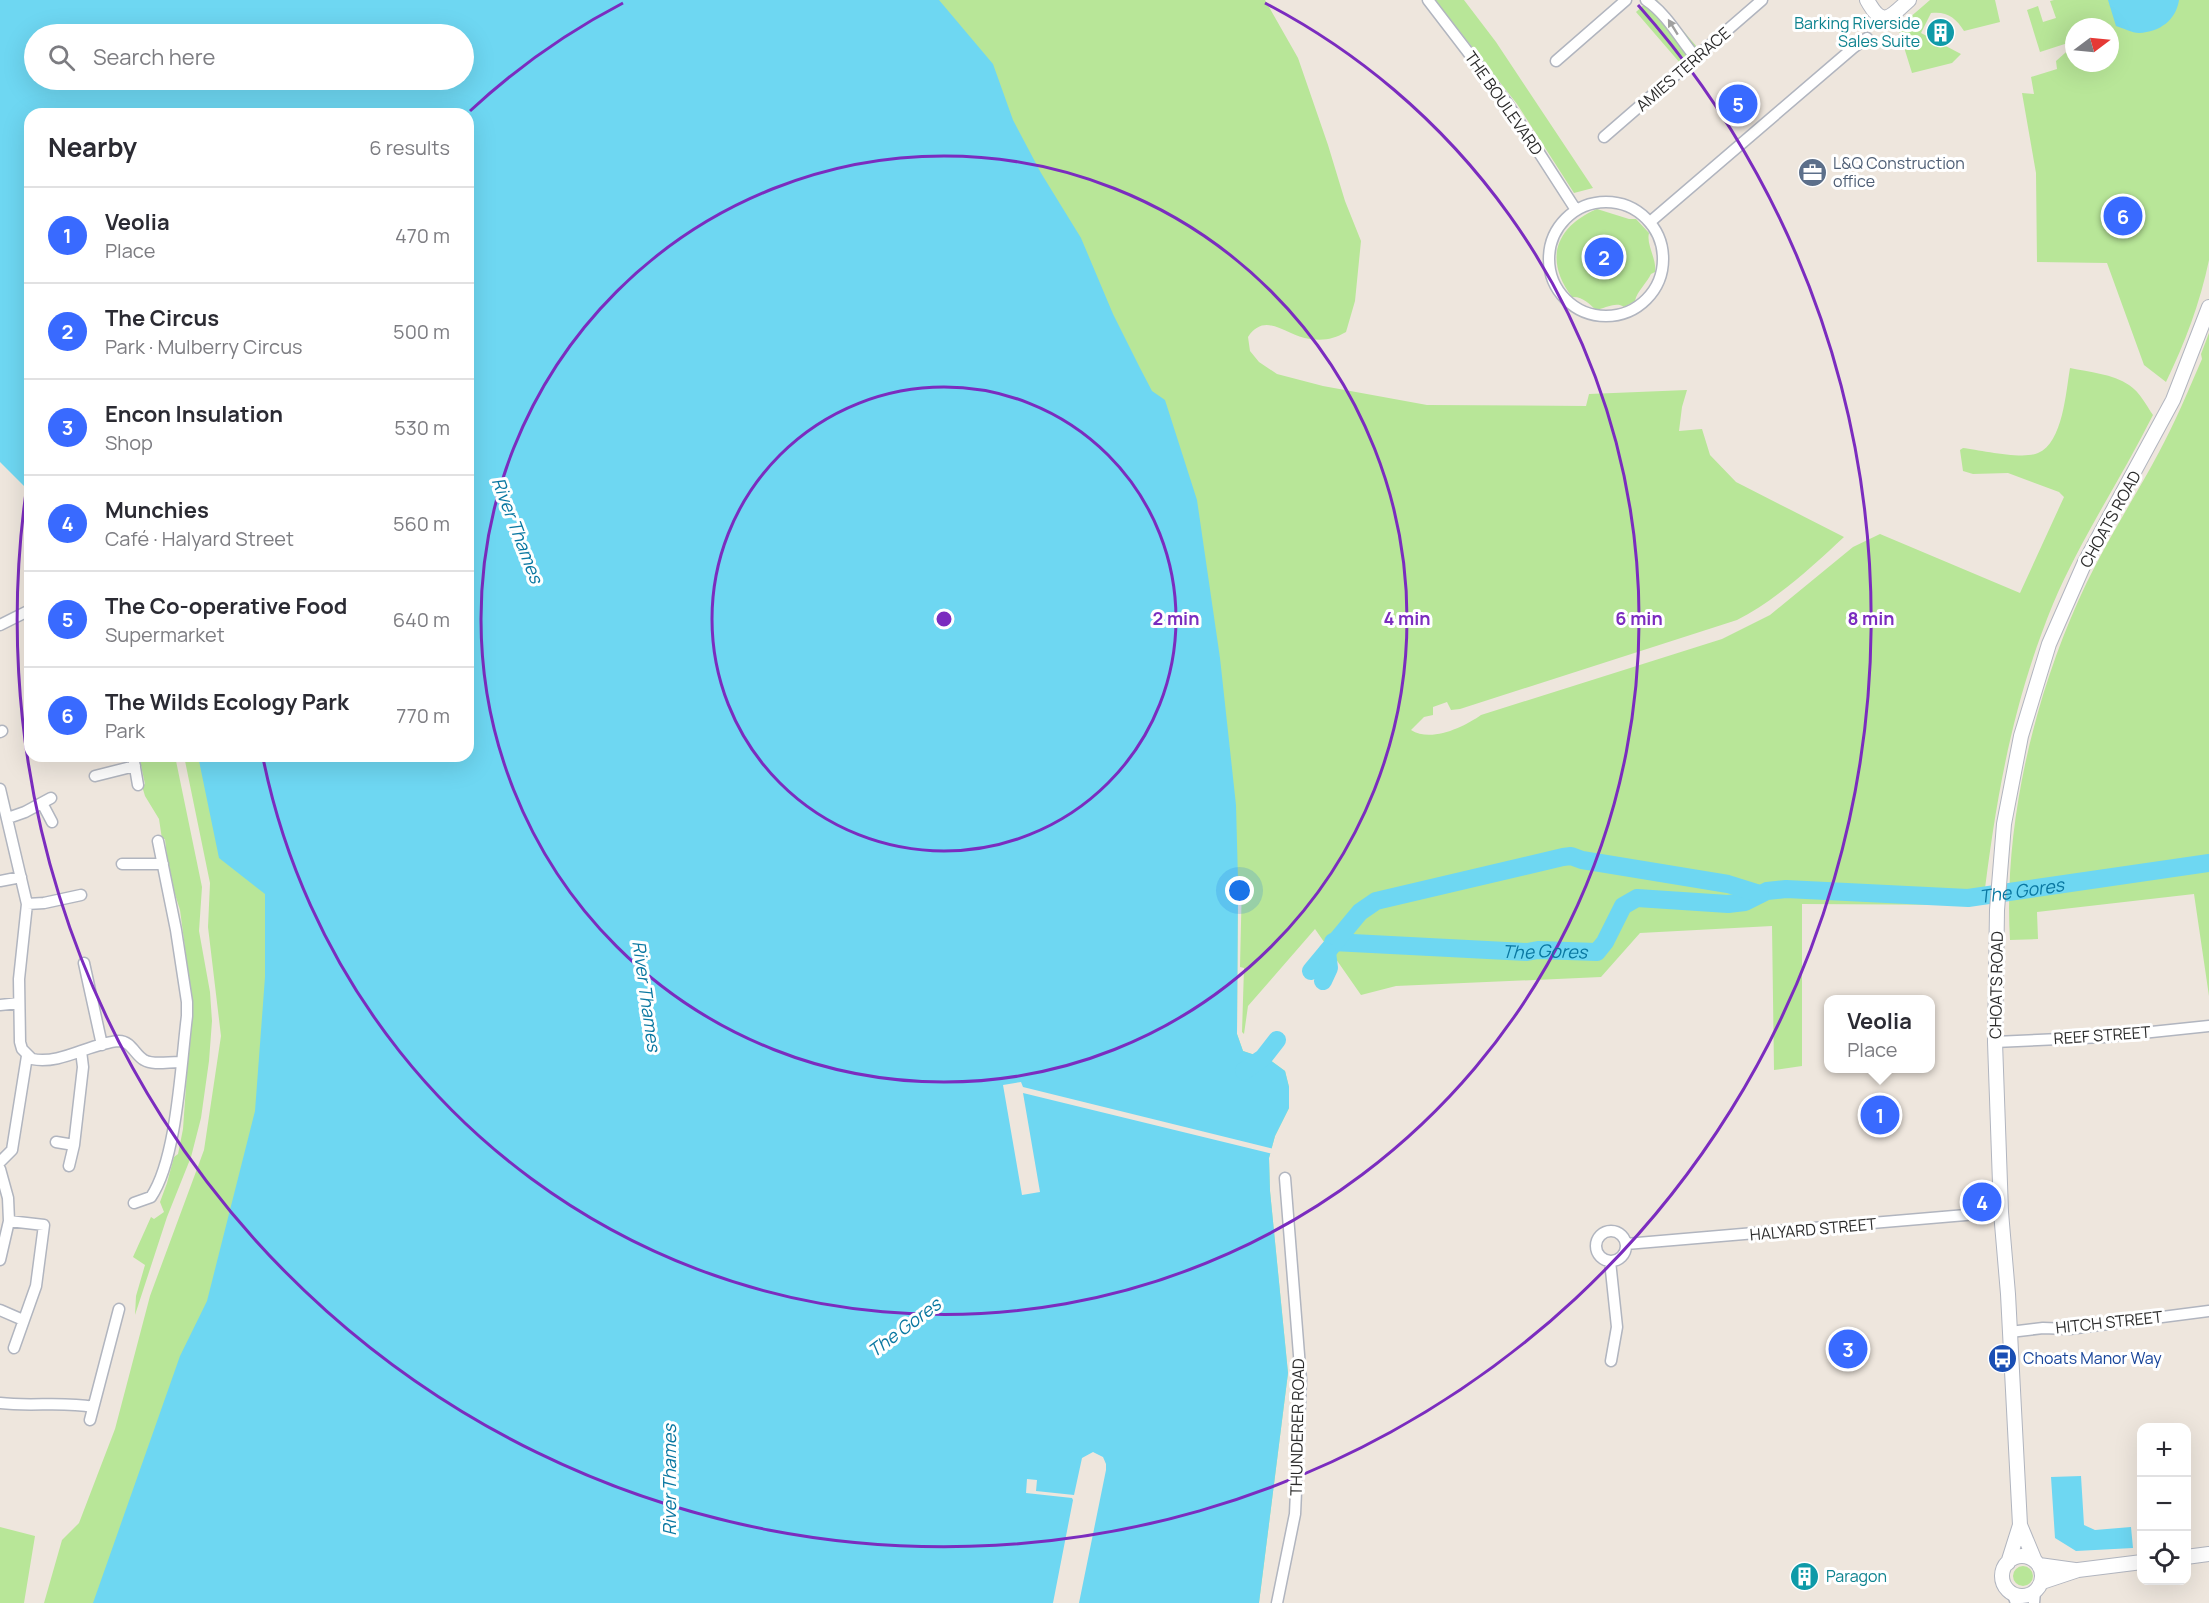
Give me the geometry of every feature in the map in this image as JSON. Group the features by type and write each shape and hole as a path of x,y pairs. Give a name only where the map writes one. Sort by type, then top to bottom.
{"street":[{"name":"THE BOULEVARD","path":"1428,0 1508,104 1576,210"},
{"path":"1556,61 1626,0"},
{"path":"1646,0 1667,19 1696,58"},
{"name":"AMIES TERRACE","path":"1604,137 1762,0"},
{"path":"1867,0 1878,17 1892,15 1910,0"},
{"path":"1650,222 1867,38"},
{"path":"1607,201 1623,204 1638,211 1650,222 1659,237 1663,253 1662,270 1657,286 1647,300 1634,310 1616,316 1596,316 1578,310 1563,298 1554,284 1549,268 1549,251 1553,235 1563,220 1576,210 1591,203 1607,201"},
{"name":"CHOATS ROAD","path":"2008,1563 2020,1525 2001,1212 1995,1042 1998,881 2004,824 2021,735 2049,644 2085,562 2173,400 2209,307"},
{"path":"0,625 24,613"},
{"path":"95,776 131,762"},
{"path":"134,762 138,785"},
{"path":"0,789 27,904 19,979 20,1042 27,1056 12,1150 0,1162"},
{"path":"8,818 46,800 52,822"},
{"path":"134,1203 151,1197 161,1178 170,1143 182,1062 187,1002 176,930 158,841"},
{"path":"122,864 163,864"},
{"path":"0,881 21,877"},
{"path":"27,904 44,903 81,895"},
{"path":"84,963 102,1045"},
{"path":"0,1005 19,1003"},
{"name":"REEF STREET","path":"1995,1042 2104,1036 2209,1026"},
{"path":"27,1056 46,1060 122,1042 129,1045 148,1062 182,1062"},
{"path":"69,1166 74,1145 83,1067 81,1051"},
{"path":"56,1142 74,1145"},
{"path":"0,1170 8,1198 9,1221 0,1260"},
{"name":"THUNDERER ROAD","path":"1277,1603 1295,1514 1301,1380 1285,1178"},
{"name":"HALYARD STREET","path":"1610,1260 1602,1257 1592,1246 1599,1237 1611,1231 1623,1236 1626,1244 2001,1212"},
{"path":"9,1221 44,1225 36,1286 14,1348"},
{"path":"1611,1361 1617,1327 1610,1260 1620,1258 1626,1249 1626,1244"},
{"path":"90,1420 119,1309"},
{"path":"0,1310 23,1320"},
{"name":"HITCH STREET","path":"2010,1332 2043,1328 2069,1329 2209,1311"},
{"path":"0,1403 78,1404 93,1407"},
{"name":"CHOATS ROAD","path":"2020,1525 2037,1563"},
{"path":"2191,1556 2209,1554"},
{"path":"2078,1570 2037,1592 2014,1598 2004,1583 2003,1577 2008,1563 2021,1556 2037,1563 2078,1570 2137,1563"},
{"path":"2037,1563 2042,1575 2037,1592"}],"green space":[{"path":"614,0 1265,0 1298,58 1345,201 1361,241 1355,301 1346,332 1329,339 1315,340 1277,327 1262,326 1255,329 1248,337 1250,351 1259,362 1277,374 1323,386 1427,405 1586,406 1589,394 1687,390 1679,431 1702,429 1710,455 1736,482 1844,537 1779,593 1737,620 1460,709 1451,710 1447,702 1433,707 1433,715 1424,717 1411,730 1419,734 1447,732 1481,715 1722,639 1770,615 1853,547 1880,534 2020,593 2064,497 2059,492 2008,473 1973,474 1963,471 1960,450 1963,448 2022,455 2038,453 2053,439 2058,428 2070,368 2123,381 2136,391 2153,415 2076,556 2053,604 2039,641 2016,715 2000,789 1983,905 1802,904 1802,1066 1774,1070 1772,926 1640,933 1601,977 1396,986 1361,995 1315,929 1248,1006 1244,1034 1242,1032 1244,968 1240,967 1242,880 1238,880 1237,1034 1243,1051 1270,1060 1285,1071 1289,1087 1289,1108 1275,1136 1269,1158 1270,1191 1288,1373 1259,1603"},
{"path":"1435,0 1464,0 1496,42 1593,188 1574,193 1517,104"},
{"path":"1649,0 1657,0 1697,47 1680,63 1636,12"},
{"path":"1930,0 1995,0 2000,22 1964,31 1950,16 1931,13 1921,33 1961,54 1952,63 1912,73 1899,31 1901,25"},
{"path":"2209,0 2209,260 2191,323 2166,382 2144,365 2107,263 2037,262 2036,173 2022,93 2034,94 2031,77 2057,69 2056,61 2065,53 2065,72 2119,72 2119,18 2065,18 2065,44 2040,52 2027,10 2038,6 2043,22 2056,18 2050,1"},
{"path":"1597,209 1636,219 1649,233 1655,272 1651,274 1635,301 1624,307 1614,305 1596,310 1582,299 1572,297 1558,270 1558,246 1563,235 1571,225"},
{"path":"2209,333 2209,996 2194,894 2037,912 2038,939 2010,940 2009,895 2018,803 2038,711 2052,666 2087,582 2176,419 2202,359 2201,354"},
{"path":"140,762 176,762 202,887 199,931 210,992 212,1021 201,1118 191,1157 167,1217 135,1315 136,1296 145,1265 133,1257 151,1217 154,1219 164,1212 160,1202 174,1157 178,1154 183,1129 192,1001 180,910 169,875 165,839 162,839 159,819 145,796 142,786 145,784"},
{"path":"185,762 242,762 280,869 292,1603 44,1603 62,1540 79,1523 115,1429 150,1296 204,1150 221,1036 208,927 210,883"},
{"path":"0,1527 35,1536 24,1603 0,1603"},
{"path":"2023,1566 2030,1569 2033,1576 2030,1583 2023,1586 2016,1583 2013,1576 2016,1569"}],"water":[{"name":"River Thames","path":"0,0 939,0 993,64 1013,120 1041,173 1081,238 1113,314 1152,391 1165,400 1197,500 1220,658 1236,805 1237,1034 1243,1051 1270,1060 1285,1071 1289,1087 1289,1108 1275,1136 1269,1158 1270,1191 1288,1373 1259,1603 93,1603 180,1356 207,1301 255,1111 265,977 265,894 219,858 199,762 474,762 474,108 24,108 24,486 0,462"},
{"path":"2108,0 2179,0 2171,19 2166,24 2147,32 2139,33 2119,27 2119,18 2114,18"},
{"path":"2081,1476 2084,1525 2095,1530 2131,1527 2133,1548 2076,1551 2055,1538 2051,1477"}],"pier":[{"path":"1021,1082 1023,1087 1274,1149 1273,1154 1023,1093 1040,1192 1022,1195 1003,1085"},
{"path":"1093,1452 1103,1457 1106,1470 1079,1603 1053,1603 1073,1500 1072,1498 1026,1493 1027,1479 1037,1480 1036,1491 1074,1495 1082,1458"}],"waterway":[{"name":"The Gores","path":"1311,971 1360,912 1376,901 1563,857 1571,856 1582,860 1728,884 1760,894"},
{"name":"The Gores","path":"1333,942 1527,952 1538,950 1597,952 1605,942 1623,906 1637,898 1728,904 1745,902 1767,891 1786,889 1968,898 2209,863"},
{"name":"The Gores","path":"1323,981 1329,968 1327,952"},
{"name":"The Gores","path":"1244,1071 1263,1058 1277,1040"}],"place":[{"name":"Barking Riverside Sales Suite","path":"1941,32"},
{"name":"The Co-operative Food","path":"1738,104"},
{"name":"L&Q Construction office","path":"1812,172"},
{"name":"The Wilds Ecology Park","path":"2123,216"},
{"name":"The Circus","path":"1604,257"},
{"name":"Veolia","path":"1880,1115"},
{"name":"Munchies","path":"1982,1202"},
{"name":"Encon Insulation","path":"1848,1349"},
{"name":"Choats Manor Way","path":"2002,1358"},
{"name":"Paragon","path":"1805,1576"}]}
